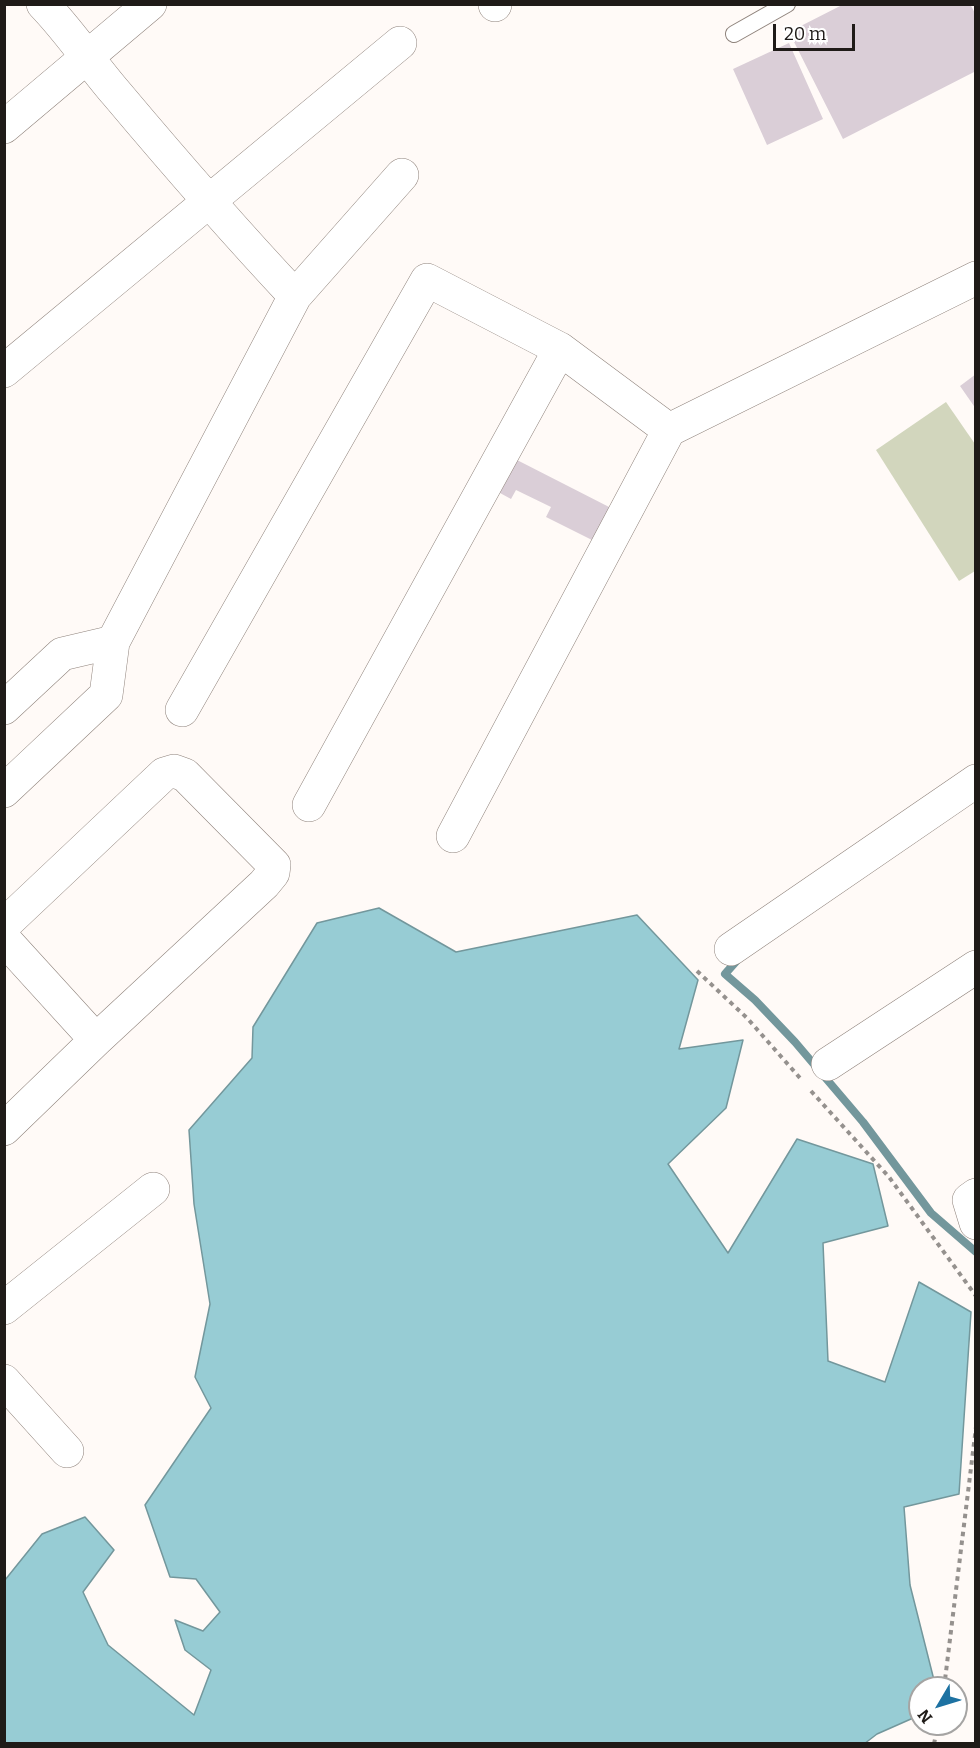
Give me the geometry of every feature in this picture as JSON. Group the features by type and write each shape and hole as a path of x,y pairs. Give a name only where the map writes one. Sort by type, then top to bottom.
{"street":[{"path":"43,4 58,20 86,59 207,201 295,296"},
{"path":"4,127 150,4"},
{"path":"4,371 400,43"},
{"path":"4,791 106,695 113,642 295,296 402,175"},
{"path":"453,836 669,430 975,278"},
{"path":"182,710 427,280 560,349 669,430"},
{"path":"309,805 560,349"},
{"path":"4,708 62,654 113,642"},
{"path":"4,1129 273,873 274,865 185,775 174,771 164,774 6,942 96,1040"},
{"path":"731,949 975,781"},
{"path":"828,1064 975,967"},
{"path":"4,1308 153,1190"},
{"path":"975,1195 969,1200 975,1223"},
{"path":"4,1381 67,1451"}],"lane":[{"path":"734,34 787,4"}],"path":[{"path":"697,971 747,1018 889,1177 975,1296"},
{"path":"945,1676 975,1427"}],"green space":[{"path":"946,402 975,444 975,571 959,581 876,450"}],"water":[{"path":"379,908 456,952 637,915 698,980 679,1049 743,1040 726,1108 668,1164 728,1253 797,1139 873,1164 888,1226 823,1243 828,1361 885,1382 919,1282 971,1312 959,1494 904,1507 910,1585 933,1676 908,1676 908,1720 877,1734 864,1744 5,1743 5,1580 42,1534 85,1517 114,1550 83,1592 108,1645 194,1715 211,1670 185,1650 175,1620 203,1631 220,1612 196,1579 170,1577 145,1505 211,1408 195,1377 210,1304 194,1204 189,1130 252,1058 253,1027 317,923"}],"building":[{"path":"844,4 970,4 976,15 976,71 843,139 789,32"},
{"path":"789,43 823,119 767,145 733,69"},
{"path":"976,374 976,409 960,386"},
{"path":"517,460 613,509 596,542 546,517 551,507 516,490 511,499 500,493"}],"waterway":[{"path":"740,957 725,974 755,1000 795,1042 863,1122 931,1213 976,1252"}]}
